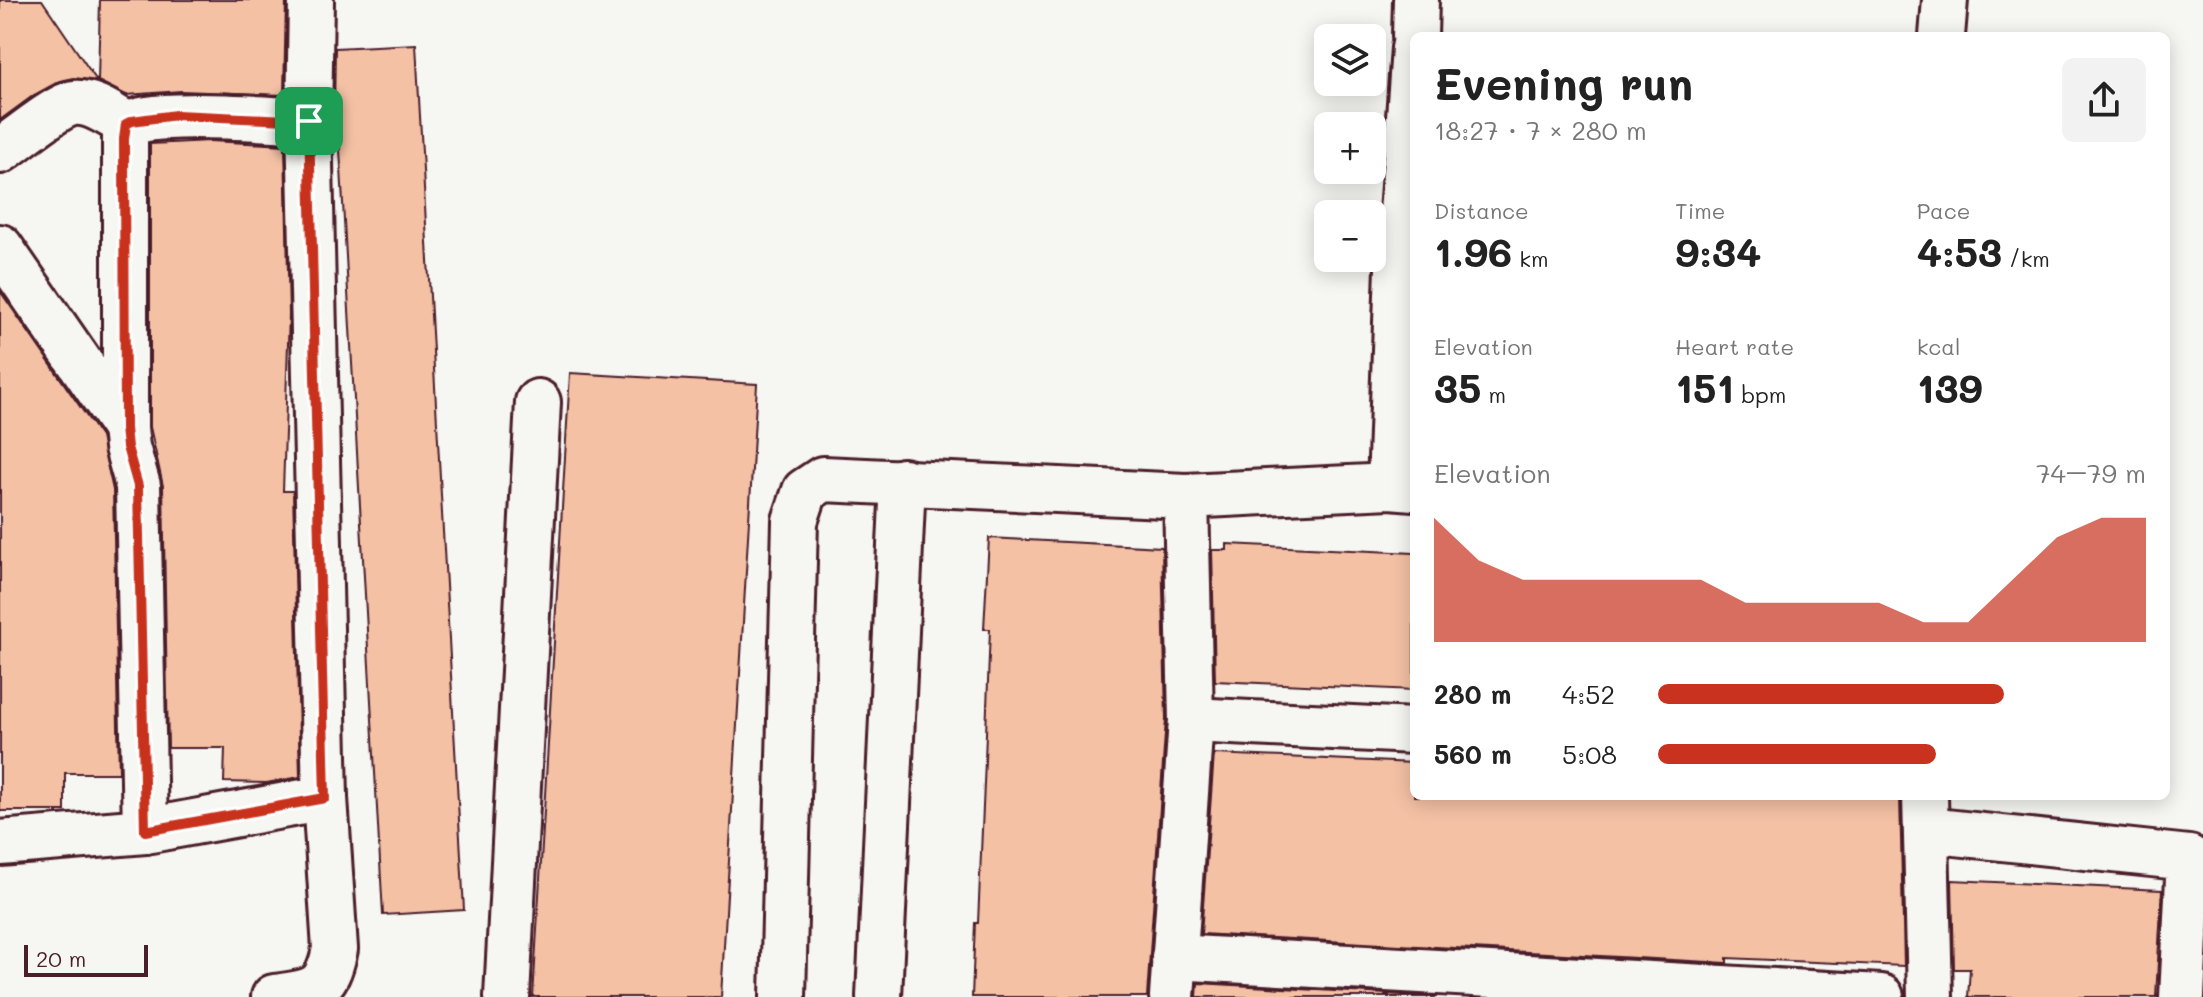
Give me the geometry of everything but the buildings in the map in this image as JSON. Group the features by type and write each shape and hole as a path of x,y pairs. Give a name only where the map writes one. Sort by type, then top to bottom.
{"street":[{"path":"274,997 307,993 325,979 335,949 325,798 309,121 311,0"},
{"path":"1415,32 1416,0"},
{"path":"1942,32 1945,0"},
{"path":"0,151 59,109 73,103 96,108 126,124 176,115 309,121"},
{"path":"126,124 125,428 138,486 145,831"},
{"path":"783,997 795,521 805,491 823,479 1186,496 1402,487 1410,158"},
{"path":"0,247 125,428"},
{"path":"507,997 538,402"},
{"path":"879,997 903,481"},
{"path":"1186,496 1191,720 1173,977 1881,997"},
{"path":"1191,720 1410,731"},
{"path":"0,843 145,831 325,798"},
{"path":"1930,997 1926,813 2196,858 2182,997"}],"route":[{"path":"176,115 309,121 325,798 145,831 138,486 125,428 125,128 132,121 176,115"}]}
